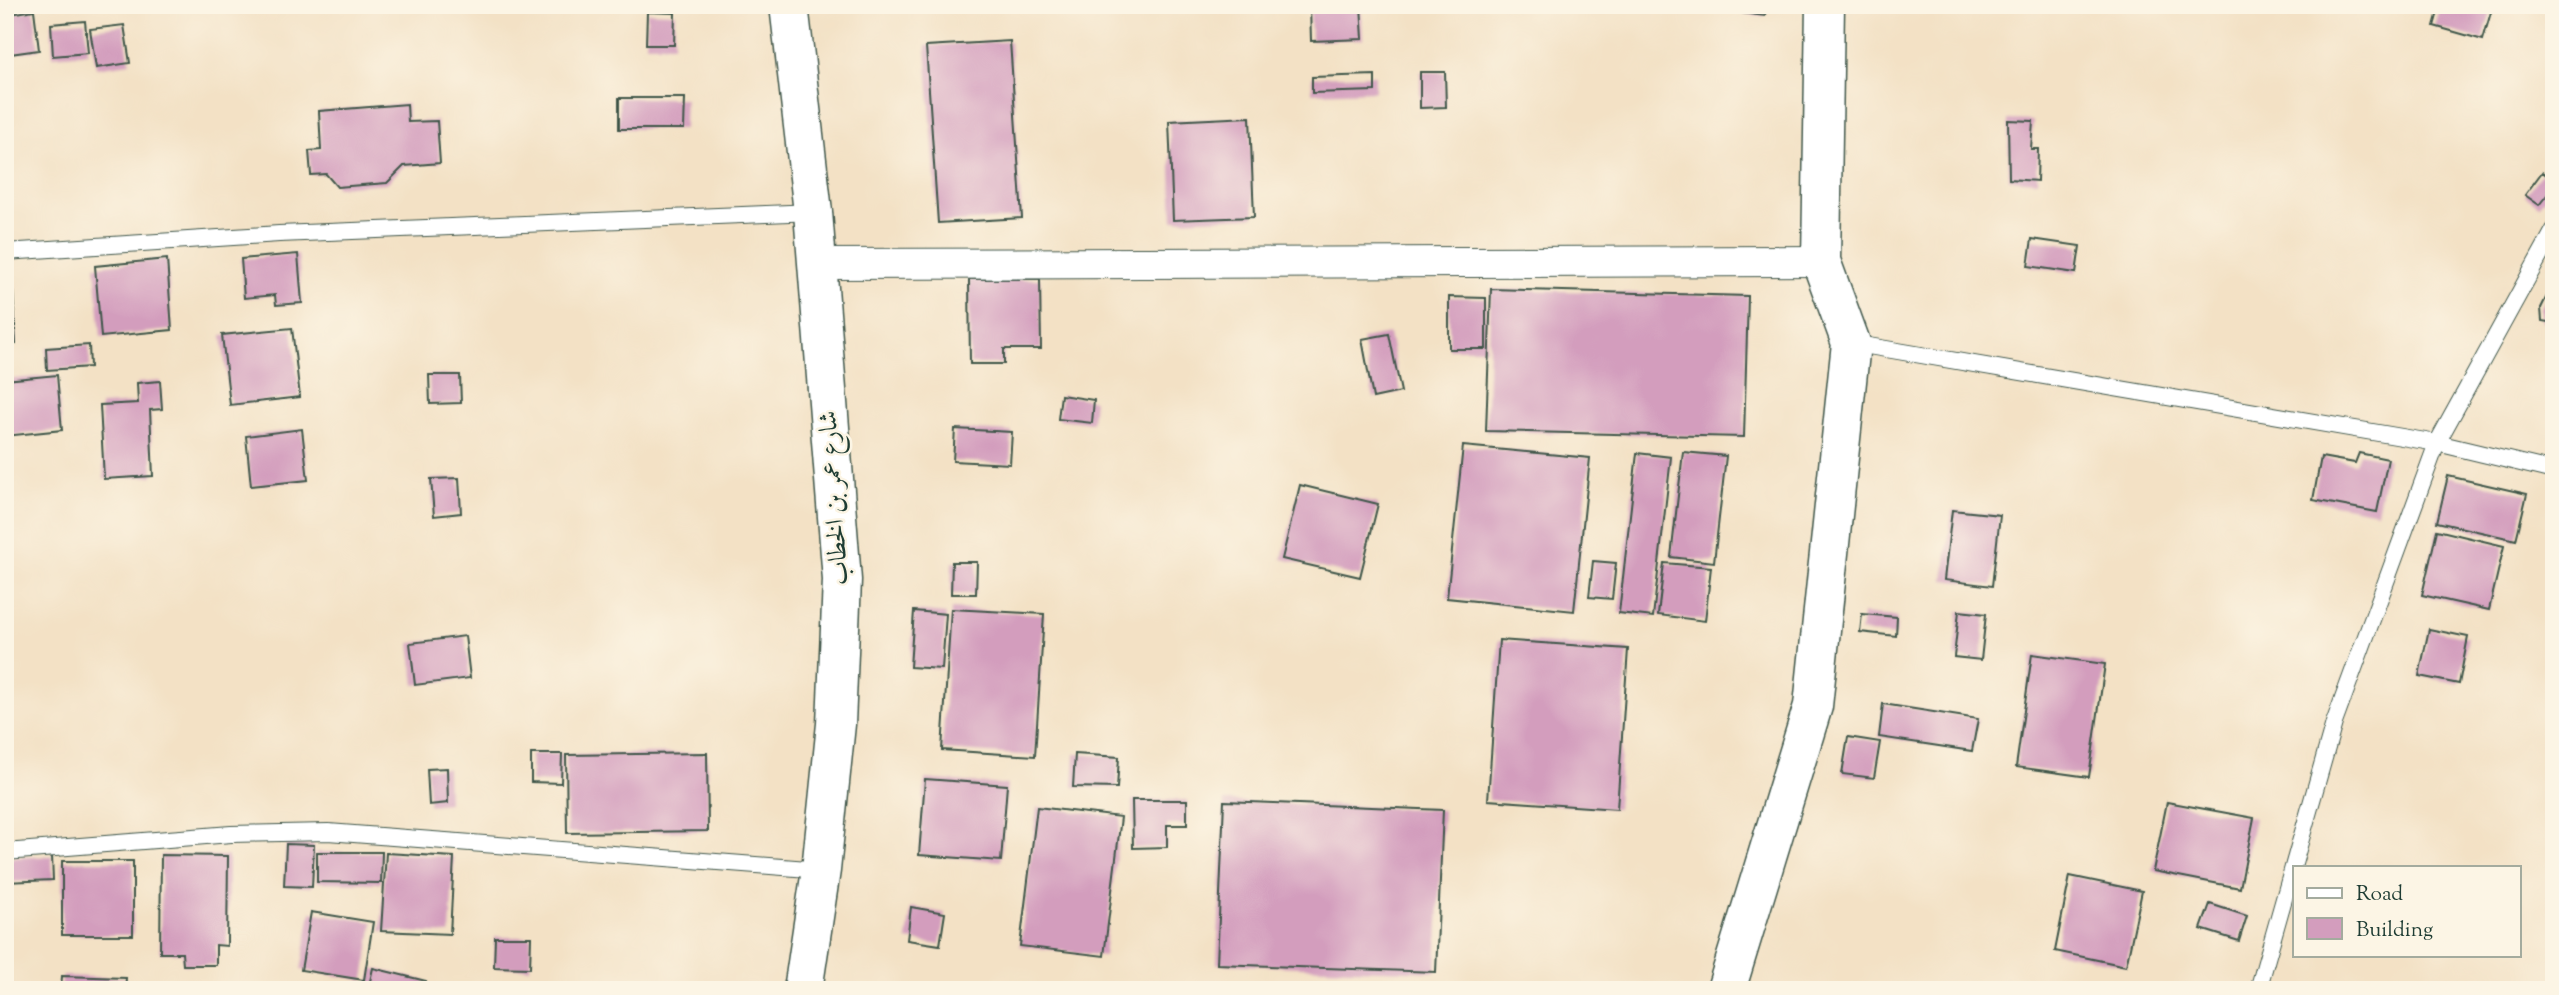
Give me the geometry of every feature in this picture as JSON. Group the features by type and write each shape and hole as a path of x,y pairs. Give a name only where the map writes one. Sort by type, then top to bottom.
{"street":[{"name":"شارع عمر بن الخطاب","path":"789,5 813,212 842,580 836,724 821,870 803,990"},
{"path":"1726,990 1813,706 1851,343 1821,261 1825,5"},
{"path":"817,264 1821,261"}],"lane":[{"path":"5,252 279,234 813,212"},
{"path":"2293,866 2334,723 2437,443 2554,230"},
{"path":"1851,343 2437,443 2554,471"},
{"path":"5,852 231,834 328,832 821,870"},
{"path":"2258,990 2293,867"}],"building":[{"path":"1310,5 1361,5 1363,39 1311,41"},
{"path":"1733,5 1766,5 1765,16 1732,12"},
{"path":"2440,5 2493,5 2483,40 2434,26"},
{"path":"34,10 39,50 10,54 5,15"},
{"path":"647,12 675,13 674,45 646,45"},
{"path":"85,21 88,53 53,56 51,24"},
{"path":"124,25 130,63 96,68 90,29"},
{"path":"1010,41 1022,218 938,223 926,46"},
{"path":"1420,72 1445,72 1446,107 1420,108"},
{"path":"1375,75 1375,91 1312,93 1312,77"},
{"path":"619,98 685,98 684,129 619,129"},
{"path":"407,104 408,122 437,121 440,163 404,166 387,183 337,187 326,174 311,175 309,151 321,150 319,111"},
{"path":"1250,117 1254,217 1173,220 1169,121"},
{"path":"2008,120 2033,121 2031,149 2038,149 2037,181 2009,179"},
{"path":"2542,172 2554,180 2554,186 2539,205 2525,195"},
{"path":"2032,239 2080,246 2076,273 2028,266"},
{"path":"298,254 302,303 276,305 275,295 244,298 241,259"},
{"path":"167,259 172,330 101,337 95,266"},
{"path":"5,271 12,271 16,344 5,345"},
{"path":"969,279 1040,279 1041,349 1004,349 1004,364 970,364"},
{"path":"2554,282 2554,323 2542,321 2541,308"},
{"path":"1491,289 1748,296 1744,437 1486,431"},
{"path":"1449,297 1486,298 1486,349 1449,349"},
{"path":"292,328 300,397 230,405 222,335"},
{"path":"1389,334 1401,392 1373,398 1362,339"},
{"path":"89,345 90,367 47,370 46,348"},
{"path":"57,375 62,430 5,436 5,380"},
{"path":"429,375 460,375 461,403 430,404"},
{"path":"160,381 162,409 150,410 153,476 104,479 100,405 138,403 137,383"},
{"path":"1061,395 1094,400 1092,423 1058,419"},
{"path":"302,429 308,480 251,486 246,436"},
{"path":"955,429 1012,432 1010,464 953,461"},
{"path":"1463,446 1590,458 1574,611 1447,598"},
{"path":"1683,452 1726,456 1714,562 1671,557"},
{"path":"1637,453 1671,457 1653,617 1619,613"},
{"path":"2359,453 2388,459 2377,512 2313,500 2321,457 2355,463"},
{"path":"2448,476 2527,494 2516,540 2437,522"},
{"path":"459,478 461,513 434,516 431,479"},
{"path":"1300,485 1378,504 1360,577 1282,559"},
{"path":"1952,510 2000,515 1992,586 1944,580"},
{"path":"2437,530 2504,546 2489,610 2422,595"},
{"path":"1593,561 1616,563 1612,599 1589,597"},
{"path":"952,562 977,562 976,594 951,594"},
{"path":"1664,563 1711,567 1705,621 1658,615"},
{"path":"951,609 1044,614 1035,756 942,750"},
{"path":"914,611 946,614 942,669 910,667"},
{"path":"1959,611 1986,614 1981,660 1954,657"},
{"path":"1862,614 1897,617 1896,636 1860,632"},
{"path":"2429,629 2468,637 2459,684 2419,676"},
{"path":"465,636 470,678 415,685 410,643"},
{"path":"1499,640 1628,649 1617,809 1488,800"},
{"path":"2032,654 2105,664 2089,777 2016,767"},
{"path":"1883,704 1978,719 1972,751 1879,737"},
{"path":"1848,737 1880,742 1874,778 1842,774"},
{"path":"707,753 708,831 567,833 566,755"},
{"path":"531,754 562,754 561,783 531,782"},
{"path":"1075,754 1119,757 1117,788 1073,787"},
{"path":"447,768 448,803 429,805 427,769"},
{"path":"925,779 1007,785 1001,861 919,855"},
{"path":"1132,800 1187,800 1187,825 1167,825 1167,847 1133,848"},
{"path":"1224,801 1443,810 1436,972 1217,964"},
{"path":"2167,802 2254,818 2240,888 2153,871"},
{"path":"1037,807 1121,817 1104,956 1020,946"},
{"path":"286,844 314,845 312,887 284,886"},
{"path":"317,852 382,852 381,883 317,882"},
{"path":"386,853 454,857 450,934 381,931"},
{"path":"161,855 228,856 227,946 216,945 216,965 183,965 182,953 160,953"},
{"path":"52,856 53,880 5,882 5,858"},
{"path":"62,861 133,861 133,935 62,935"},
{"path":"2070,876 2142,891 2126,966 2055,951"},
{"path":"2210,904 2247,916 2239,941 2201,929"},
{"path":"911,907 945,913 940,945 907,940"},
{"path":"311,912 373,922 364,980 301,970"},
{"path":"495,937 531,937 530,968 494,967"},
{"path":"373,968 426,981 424,990 368,990"},
{"path":"62,976 126,978 125,990 61,990"}]}
